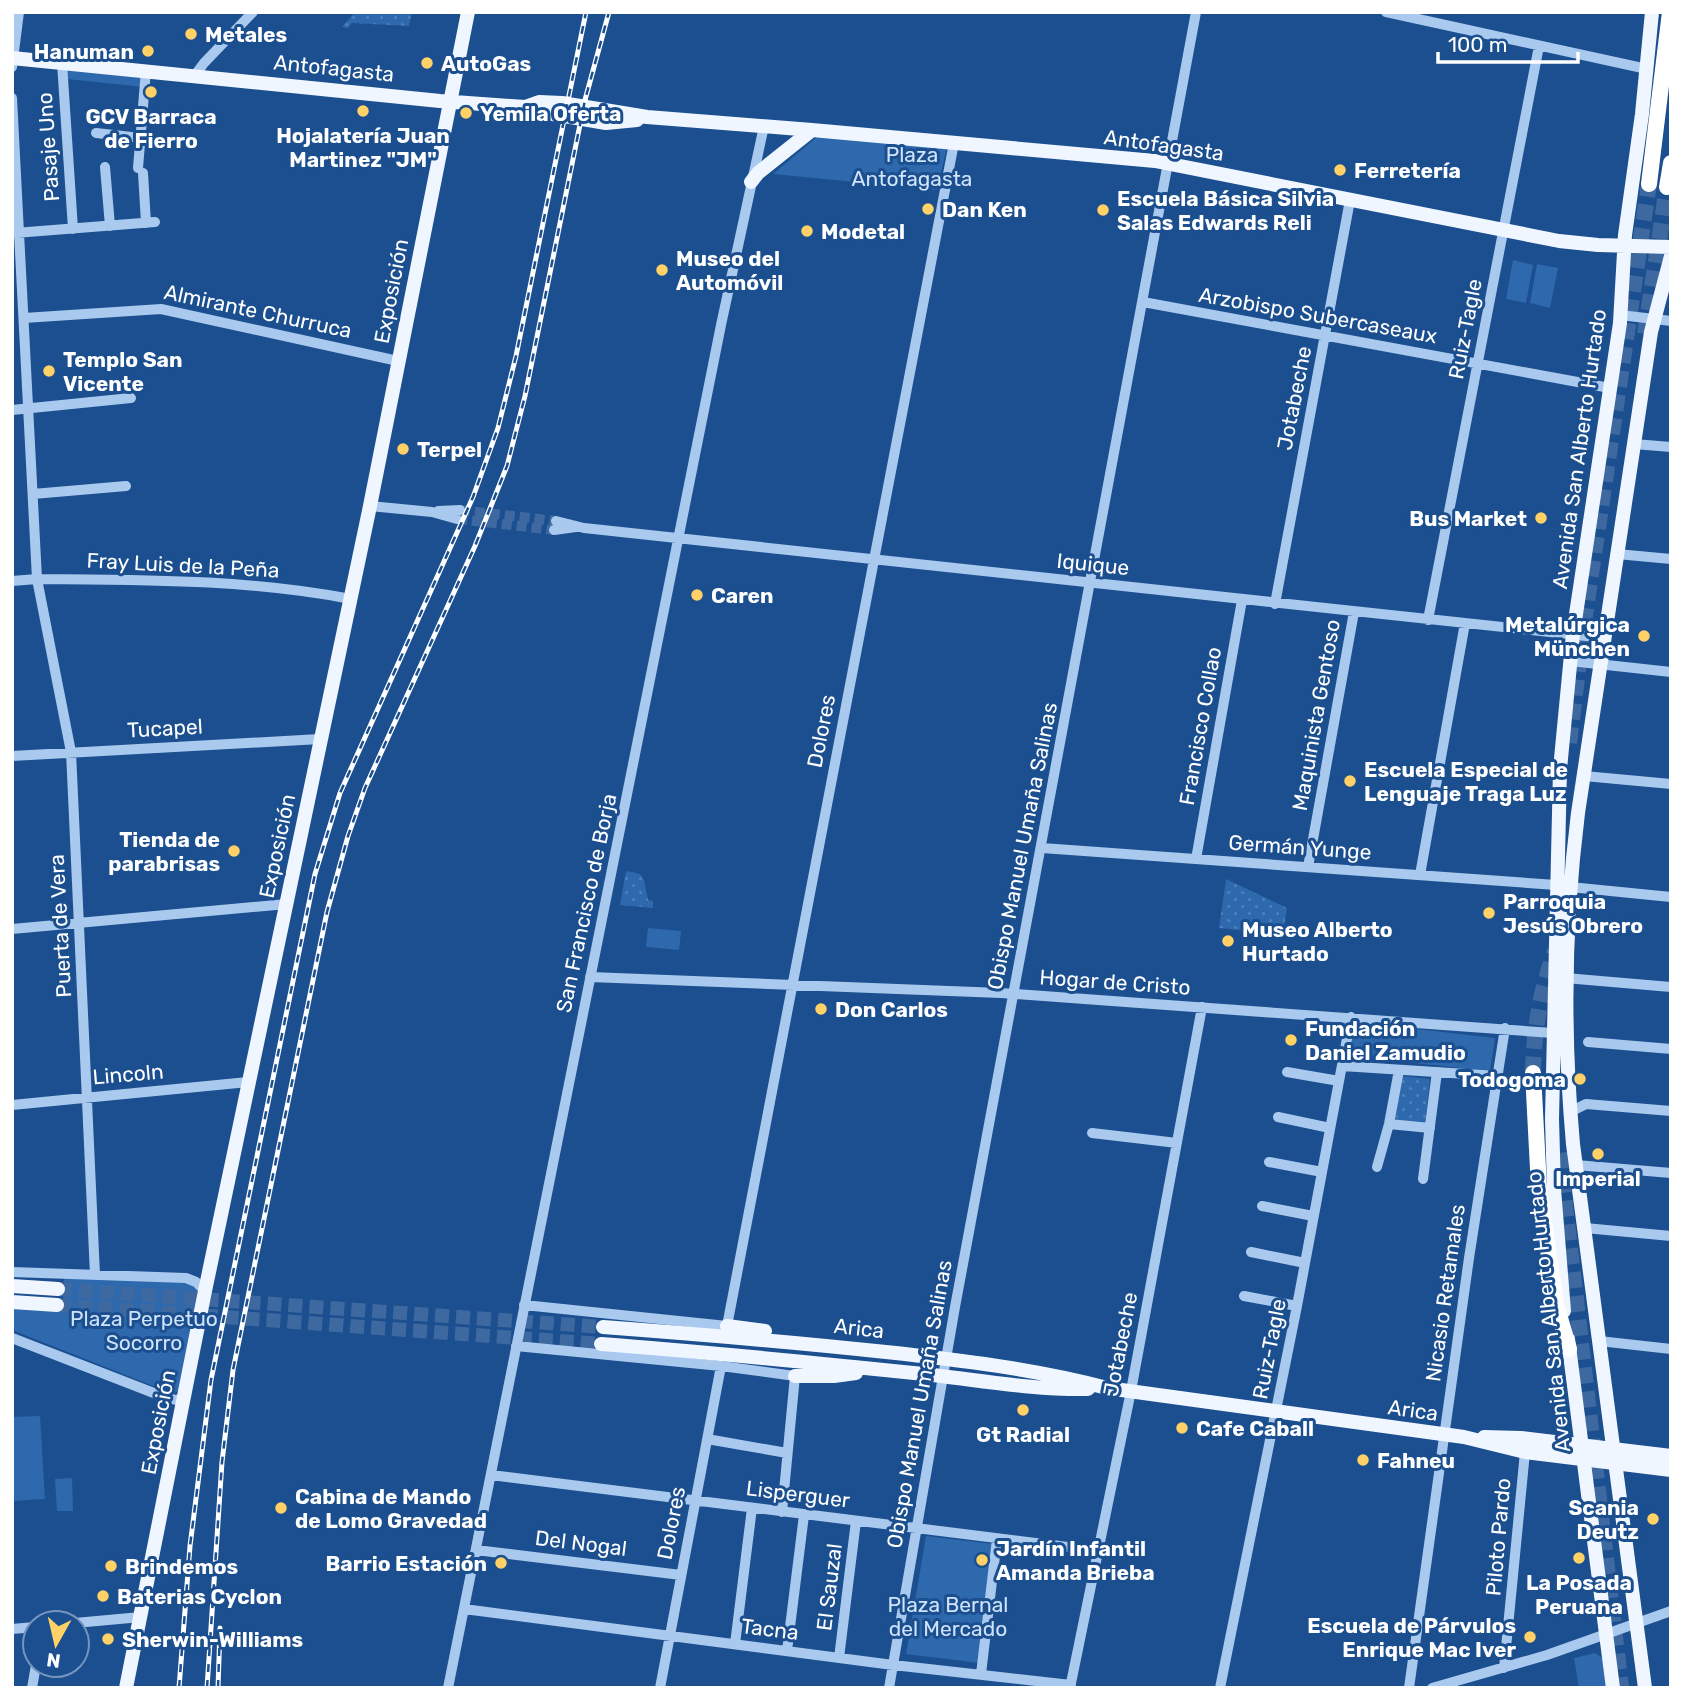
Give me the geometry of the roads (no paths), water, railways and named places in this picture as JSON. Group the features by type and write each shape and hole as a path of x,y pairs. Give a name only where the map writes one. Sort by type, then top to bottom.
{"highway":[{"path":"1649,184 1670,12"},
{"path":"1667,187 1671,163"},
{"path":"1533,1073 1539,1188 1556,1304 1569,1349"}],"main road":[{"name":"Exposición","path":"127,1688 205,1291 351,599 468,12"},
{"name":"Avenida San Alberto Hurtado","path":"1645,1688 1570,1112 1560,769 1573,634 1620,315 1624,245 1652,12"},
{"name":"Antofagasta","path":"13,61 146,70 526,107 539,102 562,103 647,117 1169,163 1559,241 1671,247"},
{"path":"751,182 758,173 811,130"},
{"path":"1598,245 1623,262"},
{"name":"Avenida San Alberto Hurtado","path":"1613,1688 1569,1349 1554,1189 1553,1033 1563,886 1584,776 1653,320 1671,256"},
{"path":"12,1286 58,1289"},
{"path":"12,1302 57,1305"},
{"path":"727,1326 796,1336 845,1348"},
{"name":"Arica","path":"603,1327 946,1359 1061,1377 1107,1388 1276,1412 1444,1435 1521,1438 1583,1453"},
{"name":"Arica","path":"601,1344 944,1376 1033,1388 1107,1388"},
{"path":"794,1376 834,1376 875,1369"},
{"name":"Arica","path":"1464,1437 1525,1452 1583,1453 1615,1457 1671,1470"},
{"name":"Arica","path":"1615,1457 1671,1456"}],"street":[{"path":"13,61 19,12"},
{"path":"195,75 253,12"},
{"name":"Obispo Manuel Umaña Salinas","path":"889,1688 946,1359 1196,12"},
{"path":"1386,12 1647,69"},
{"name":"Ruiz-Tagle","path":"1427,620 1539,46"},
{"name":"Pasaje Uno","path":"62,63 73,229"},
{"path":"16,233 151,223 140,170 146,70"},
{"name":"Puerta de Vera","path":"12,98 16,233 24,318 37,579 71,752 95,1275"},
{"name":"San Francisco de Borja","path":"448,1688 764,126"},
{"path":"96,133 140,138"},
{"name":"Dolores","path":"727,1326 954,143"},
{"path":"105,167 110,226"},
{"name":"Jotabeche","path":"1275,604 1350,200"},
{"name":"Arzobispo Subercaseaux","path":"1143,302 1610,388"},
{"name":"Almirante Churruca","path":"24,318 162,309 398,361"},
{"path":"1620,315 1671,321"},
{"path":"12,410 131,398"},
{"path":"1634,444 1671,447"},
{"path":"33,494 126,486"},
{"path":"370,506 458,515"},
{"name":"Iquique","path":"555,525 1605,638"},
{"path":"1617,554 1671,559"},
{"name":"Fray Luis de la Peña","path":"12,582 37,579 222,582 351,599"},
{"name":"Francisco Collao","path":"1196,859 1242,600"},
{"name":"Maquinista Gentoso","path":"1308,867 1354,612"},
{"path":"1420,875 1465,623"},
{"path":"1570,661 1671,672"},
{"name":"Tucapel","path":"12,757 320,739"},
{"path":"1584,776 1671,784"},
{"name":"Germán Yunge","path":"1042,848 1563,886 1671,898"},
{"path":"12,929 287,904"},
{"name":"Hogar de Cristo","path":"590,977 1014,994 1553,1033"},
{"path":"1565,978 1671,987"},
{"name":"Jotabeche","path":"1071,1686 1100,1552 1202,1007"},
{"name":"Ruiz-Tagle","path":"1220,1688 1297,1306 1351,1017"},
{"name":"Nicasio Retamales","path":"1409,1688 1505,1028"},
{"path":"1588,1042 1671,1049"},
{"path":"1342,1066 1498,1076"},
{"path":"1377,1167 1389,1124 1399,1069"},
{"path":"1287,1072 1339,1081"},
{"path":"1423,1179 1437,1072"},
{"name":"Lincoln","path":"12,1105 248,1082"},
{"path":"1570,1112 1586,1104 1671,1111"},
{"path":"1279,1117 1330,1128"},
{"path":"1389,1124 1430,1128"},
{"path":"1092,1133 1177,1143"},
{"path":"1269,1162 1322,1172"},
{"path":"1576,1165 1671,1173"},
{"path":"1262,1206 1313,1216"},
{"path":"1585,1228 1671,1236"},
{"path":"1251,1252 1305,1263"},
{"path":"12,1272 186,1278 196,1282 205,1291"},
{"path":"1244,1296 1297,1306"},
{"path":"524,1304 727,1326"},
{"path":"12,1338 163,1397 176,1400 185,1397"},
{"path":"1599,1342 1671,1349"},
{"path":"516,1346 721,1366 794,1376 782,1512"},
{"name":"Dolores","path":"660,1688 721,1366"},
{"path":"707,1438 787,1452"},
{"name":"Piloto Pardo","path":"1504,1668 1525,1452"},
{"name":"Lisperguer","path":"491,1475 1100,1552"},
{"path":"735,1644 752,1508"},
{"path":"788,1651 804,1515"},
{"name":"El Sauzal","path":"839,1658 856,1521"},
{"path":"981,1674 997,1539"},
{"name":"Del Nogal","path":"476,1550 681,1574"},
{"name":"Tacna","path":"464,1609 1071,1686"},
{"path":"1432,1688 1504,1668 1671,1611"},
{"path":"91,1622 141,1617"}],"tunnel":[{"path":"1569,743 1584,622 1649,184"},
{"path":"1645,334 1667,187"},
{"path":"460,510 556,521"},
{"path":"457,519 554,530"},
{"path":"1533,1073 1539,1011 1555,951"},
{"path":"1559,1153 1621,1688"},
{"path":"58,1289 603,1327"},
{"path":"57,1305 601,1344"}],"railway":[{"path":"179,1688 190,1546 211,1380 315,874 340,793 473,497 498,428 516,356 586,12"},
{"path":"207,1688 222,1462 233,1370 327,912 348,836 365,788 475,546 507,466 525,396 585,100 609,12"},
{"path":"218,1688 220,1628"}],"place":[{"name":"Metales","path":"191,34"},
{"name":"Hanuman","path":"148,51"},
{"name":"AutoGas","path":"427,63"},
{"name":"GCV Barraca de Fierro","path":"151,92"},
{"name":"Hojalatería Juan Martinez \"JM\"","path":"363,111"},
{"name":"Yemila Oferta","path":"466,113"},
{"name":"Ferretería","path":"1340,170"},
{"name":"Dan Ken","path":"928,209"},
{"name":"Escuela Básica Silvia Salas Edwards Reli","path":"1103,210"},
{"name":"Modetal","path":"807,231"},
{"name":"Museo del Automóvil","path":"662,270"},
{"name":"Templo San Vicente","path":"49,371"},
{"name":"Terpel","path":"403,449"},
{"name":"Bus Market","path":"1541,518"},
{"name":"Caren","path":"697,595"},
{"name":"Metalúrgica München","path":"1644,636"},
{"name":"Escuela Especial de Lenguaje Traga Luz","path":"1350,781"},
{"name":"Tienda de parabrisas","path":"234,851"},
{"name":"Parroquia Jesús Obrero","path":"1489,913"},
{"name":"Museo Alberto Hurtado","path":"1228,941"},
{"name":"Don Carlos","path":"821,1009"},
{"name":"Fundación Daniel Zamudio","path":"1291,1040"},
{"name":"Todogoma","path":"1580,1079"},
{"name":"Imperial","path":"1598,1154"},
{"name":"Gt Radial","path":"1023,1410"},
{"name":"Cafe Caball","path":"1182,1428"},
{"name":"Fahneu","path":"1363,1460"},
{"name":"Cabina de Mando de Lomo Gravedad","path":"281,1508"},
{"name":"Scania Deutz","path":"1653,1519"},
{"name":"La Posada Peruana","path":"1579,1558"},
{"name":"Jardín Infantil Amanda Brieba","path":"982,1560"},
{"name":"Barrio Estación","path":"501,1563"},
{"name":"Brindemos","path":"111,1566"},
{"name":"Baterias Cyclon","path":"103,1596"},
{"name":"Escuela de Párvulos Enrique Mac Iver","path":"1530,1637"},
{"name":"Sherwin-Williams","path":"108,1639"}],"park label":[{"name":"Plaza Antofagasta","path":"912,166"},
{"name":"Plaza Perpetuo Socorro","path":"144,1330"},
{"name":"Plaza Bernal del Mercado","path":"948,1616"}]}
